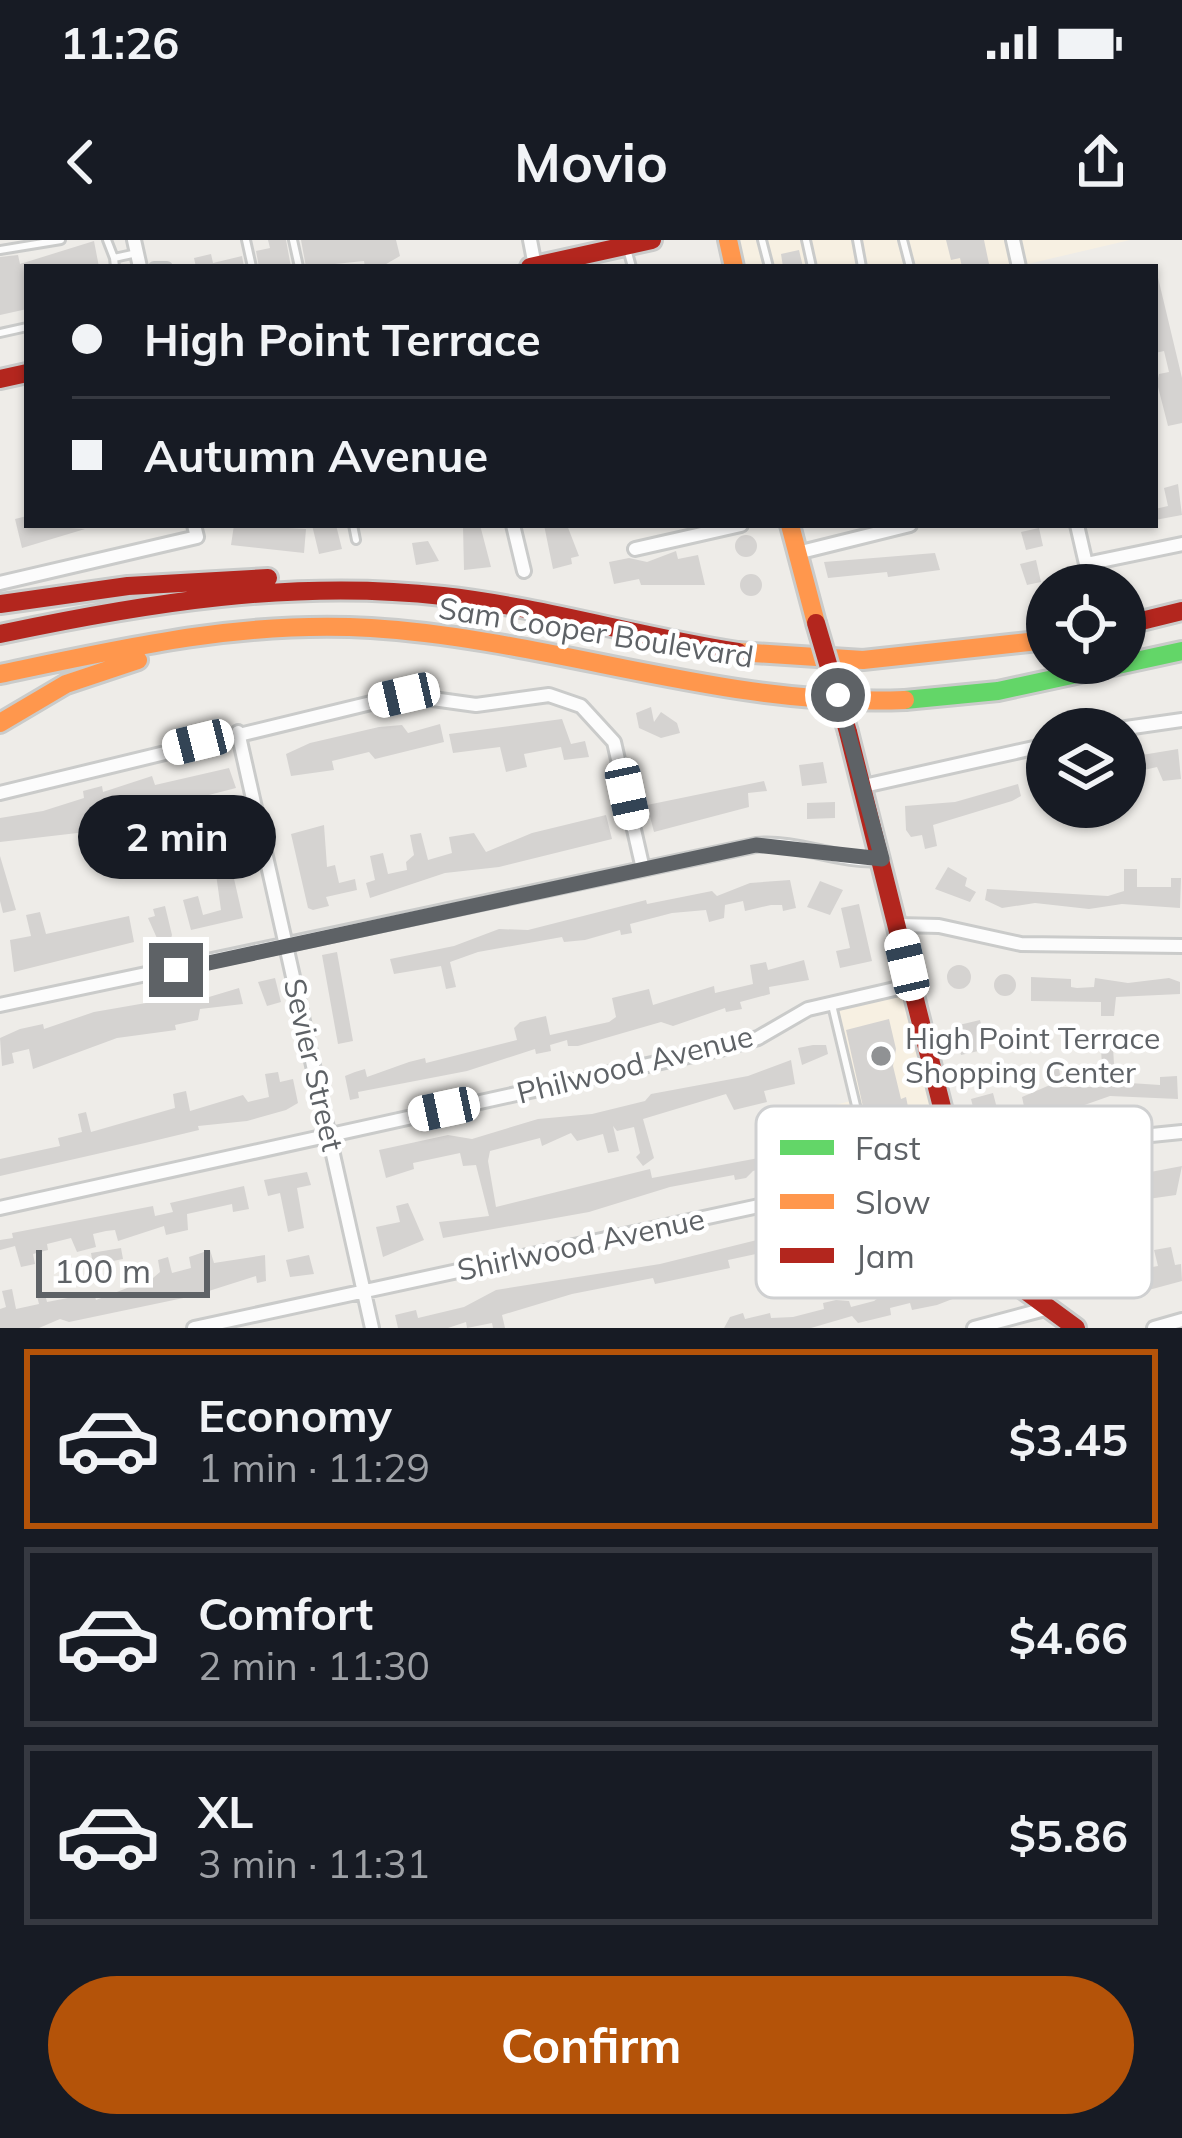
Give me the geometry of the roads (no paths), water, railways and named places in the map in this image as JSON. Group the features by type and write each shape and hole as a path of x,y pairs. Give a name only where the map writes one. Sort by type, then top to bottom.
{"main road":[{"path":"569,263 652,240"},
{"path":"791,528 864,786 940,1106"},
{"path":"0,604 228,577 321,579 443,596"},
{"name":"Sam Cooper Boulevard","path":"0,634 181,598 291,590 443,596 799,658 881,660 1026,643"},
{"path":"1146,620 1182,611"},
{"name":"Sam Cooper Boulevard","path":"0,674 183,636 298,626 385,630 527,650 706,684 884,701 1021,687 1182,651"},
{"path":"0,723 62,686 134,661 202,648 385,630"},
{"path":"1032,1298 1076,1328"}],"street":[{"path":"514,528 524,571"},
{"path":"635,548 727,528"},
{"path":"796,553 898,528"},
{"path":"1078,528 1086,565 1182,544"},
{"path":"0,583 195,531"},
{"path":"0,793 404,695 461,705 533,694 565,698 595,717 614,742 643,869"},
{"path":"1146,725 1182,719"},
{"name":"Sevier Street","path":"238,732 372,1328"},
{"path":"864,786 1026,750"},
{"path":"1,1000 287,948 770,844 858,860 882,859"},
{"path":"898,925 939,926 1021,944 1182,946"},
{"name":"Philwood Avenue","path":"0,1208 745,1043 831,1002 912,985"},
{"name":"Shirlwood Avenue","path":"1152,1134 1182,1132"},
{"name":"Shirlwood Avenue","path":"194,1328 756,1207"},
{"path":"974,1328 1045,1309"},
{"path":"1154,1328 1182,1320"}],"lane":[{"path":"0,250 62,240"},
{"path":"107,240 115,263 137,253"},
{"path":"627,246 631,264"},
{"path":"354,528 356,540"},
{"path":"831,1002 856,1106"}],"place":[{"name":"High Point Terrace Shopping Center","path":"881,1056"}]}
